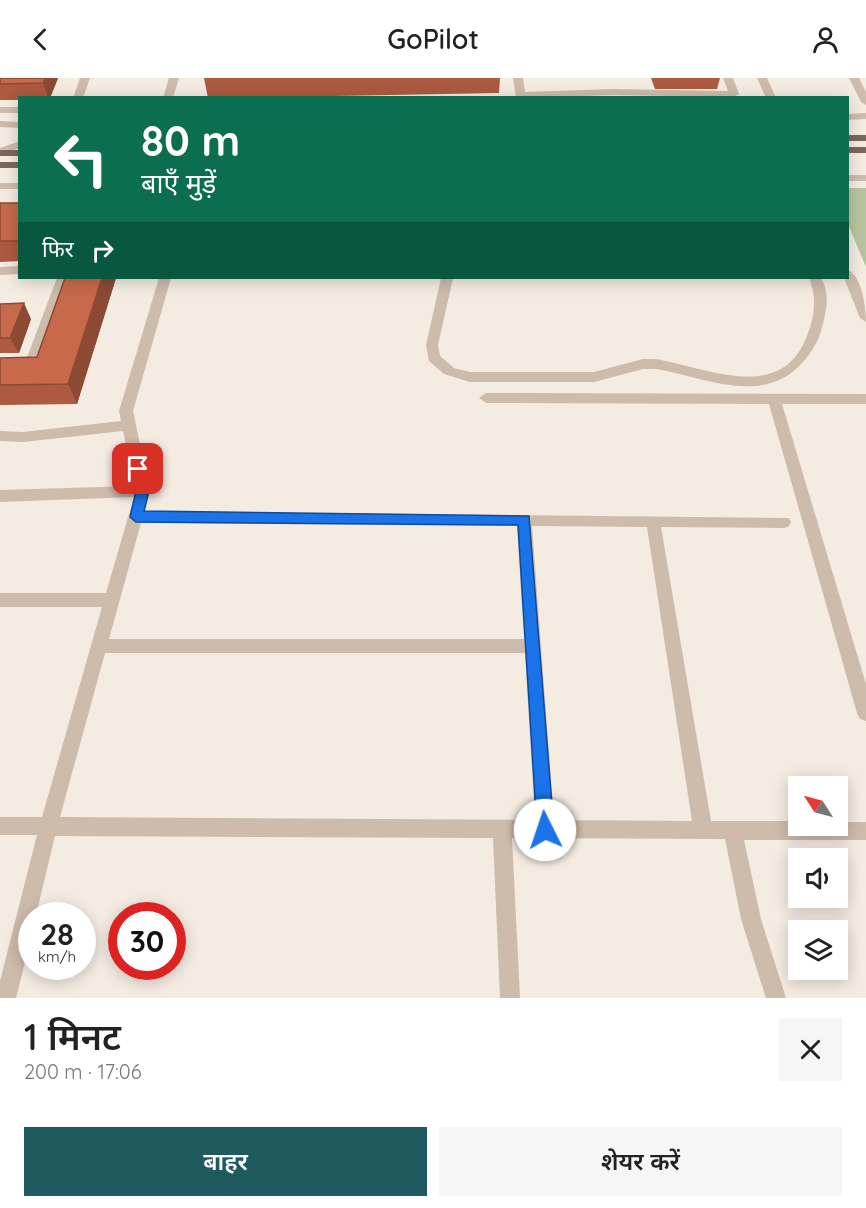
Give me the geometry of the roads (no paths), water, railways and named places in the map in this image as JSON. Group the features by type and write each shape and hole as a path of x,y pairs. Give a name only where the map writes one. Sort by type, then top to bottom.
{"main road":[{"path":"849,138 866,138"},
{"path":"849,150 866,150"},
{"path":"0,152 18,153"},
{"path":"0,165 18,165"}],"street":[{"path":"79,96 85,78"},
{"path":"169,96 174,78"},
{"path":"518,78 521,96 613,92 734,94 728,78"},
{"path":"610,78 613,92"},
{"path":"762,78 770,96"},
{"path":"854,78 866,102"},
{"path":"0,110 18,110"},
{"path":"849,117 866,116"},
{"path":"0,124 18,125"},
{"path":"0,152 18,145"},
{"path":"849,178 866,178"},
{"path":"0,186 18,186"},
{"path":"0,271 18,270"},
{"path":"849,276 866,318"},
{"path":"0,365 31,365 63,279"},
{"path":"6,998 48,827 143,491 126,411 165,279"},
{"path":"447,279 432,345 434,358 449,371 470,377 594,377 643,364 656,364 748,383 768,382 786,374 797,363 814,337 822,303 821,286 816,279"},
{"path":"486,398 866,399"},
{"path":"774,399 866,713"},
{"path":"0,436 23,437 129,424"},
{"path":"0,496 143,491"},
{"path":"136,517 784,522"},
{"path":"524,520 545,830"},
{"path":"653,521 703,831"},
{"path":"0,600 113,600"},
{"path":"100,646 533,646"},
{"path":"0,826 866,831"},
{"path":"502,829 510,998"},
{"path":"733,831 751,919 776,998"}]}
